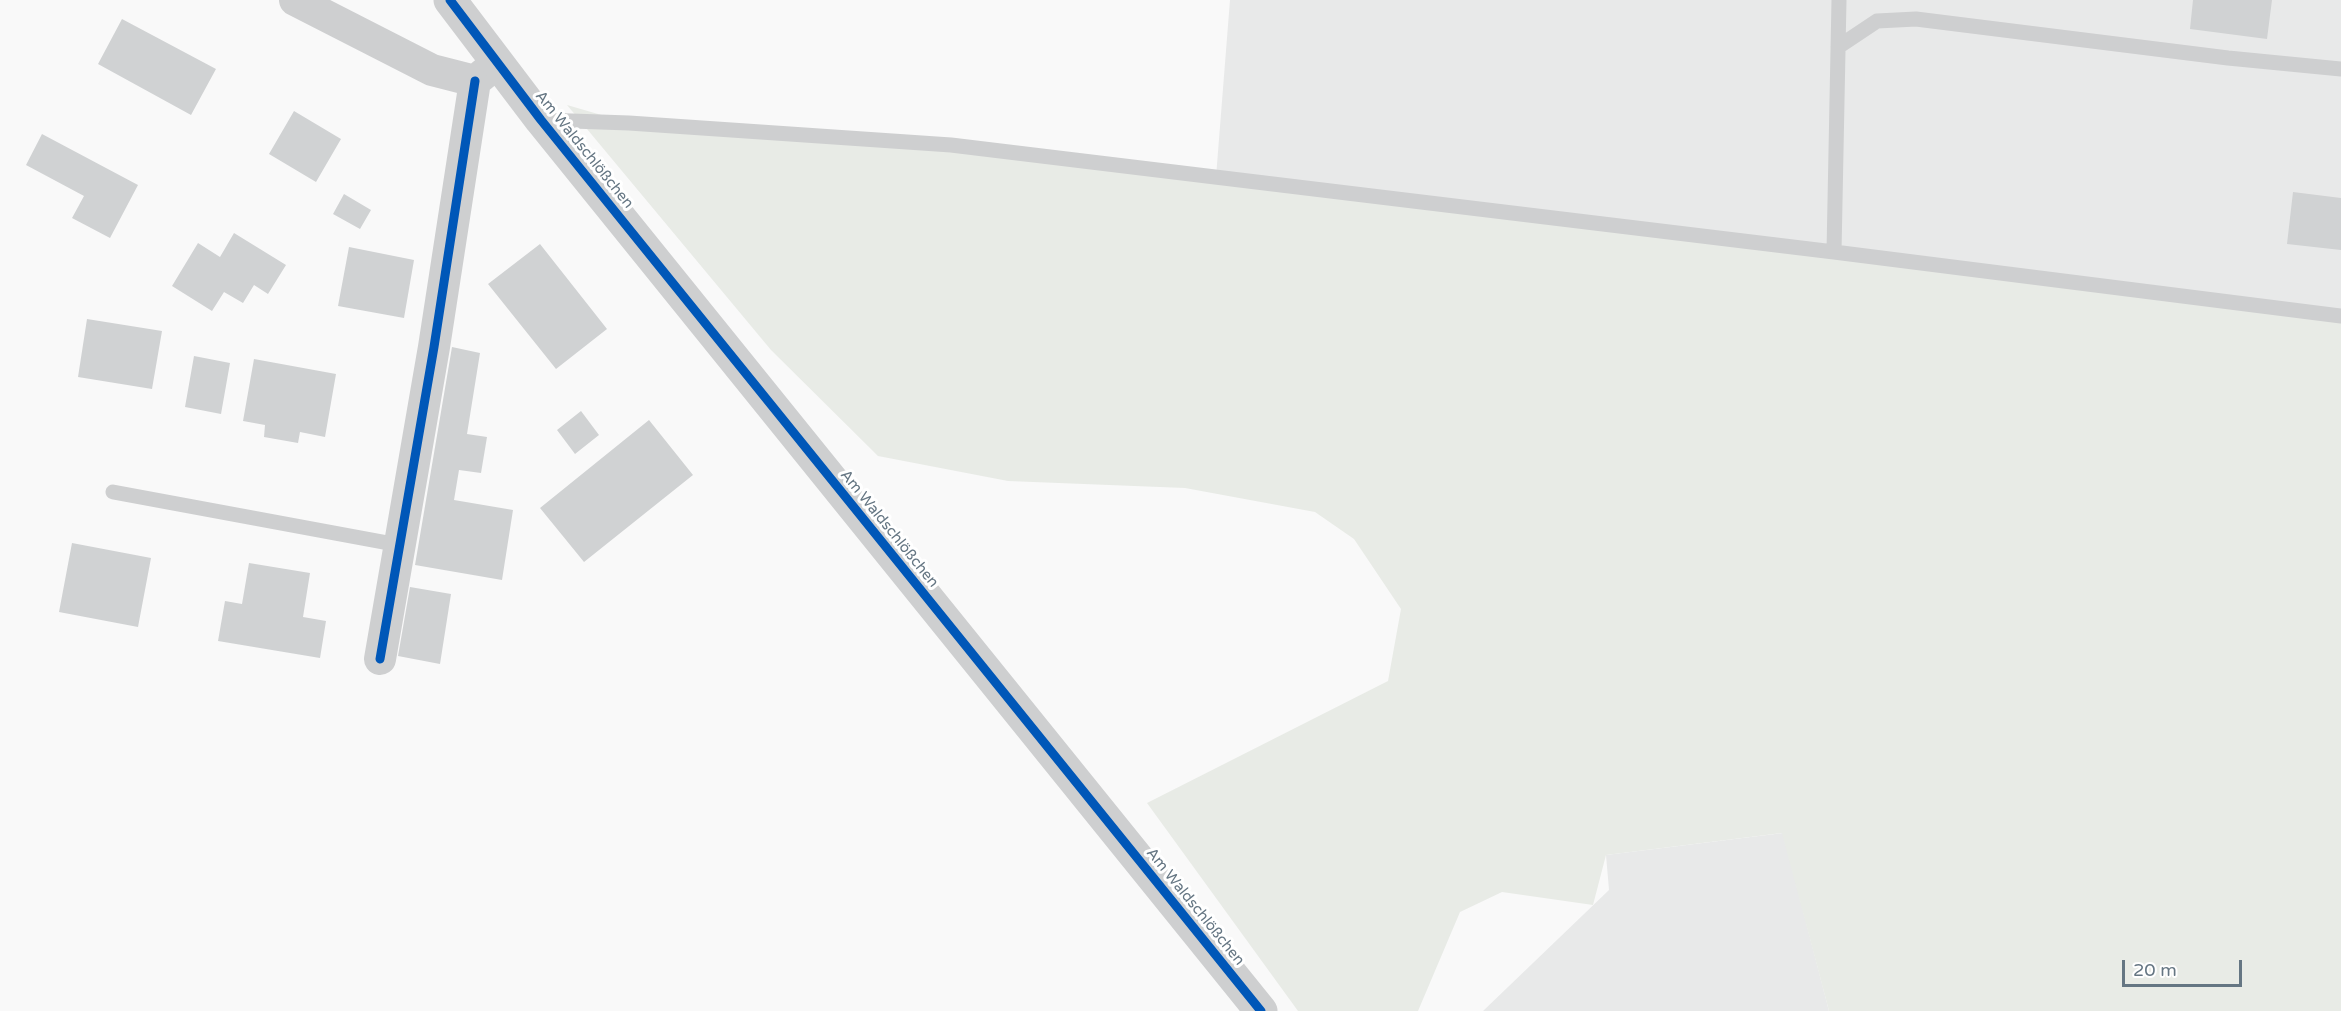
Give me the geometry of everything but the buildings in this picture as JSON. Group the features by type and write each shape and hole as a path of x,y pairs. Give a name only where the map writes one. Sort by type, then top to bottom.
{"street":[{"path":"296,0 432,70 486,72 434,347 380,659"},
{"name":"Am Waldschlößchen","path":"450,0 486,72 541,120 1261,1011"}],"lane":[{"path":"1834,252 1839,0"},
{"path":"1838,47 1877,21 1916,19 2228,58 2341,69"},
{"path":"541,120 629,123 951,145 2341,316"},
{"path":"113,492 399,545"}],"shaded area":[{"path":"1230,0 2341,0 2341,316 1216,177"},
{"path":"567,105 629,123 951,145 2341,316 2341,1011 1829,1011 1782,833 1606,855 1593,905 1502,892 1460,912 1418,1011 1298,1011 1147,803 1388,681 1401,609 1354,539 1315,512 1185,488 1008,481 878,456 771,350"},
{"path":"1783,833 1829,1011 1483,1011 1609,890 1606,855"}],"cycle path":[{"path":"450,0 541,120 1261,1011"},
{"path":"380,659 434,347 475,81"}]}
